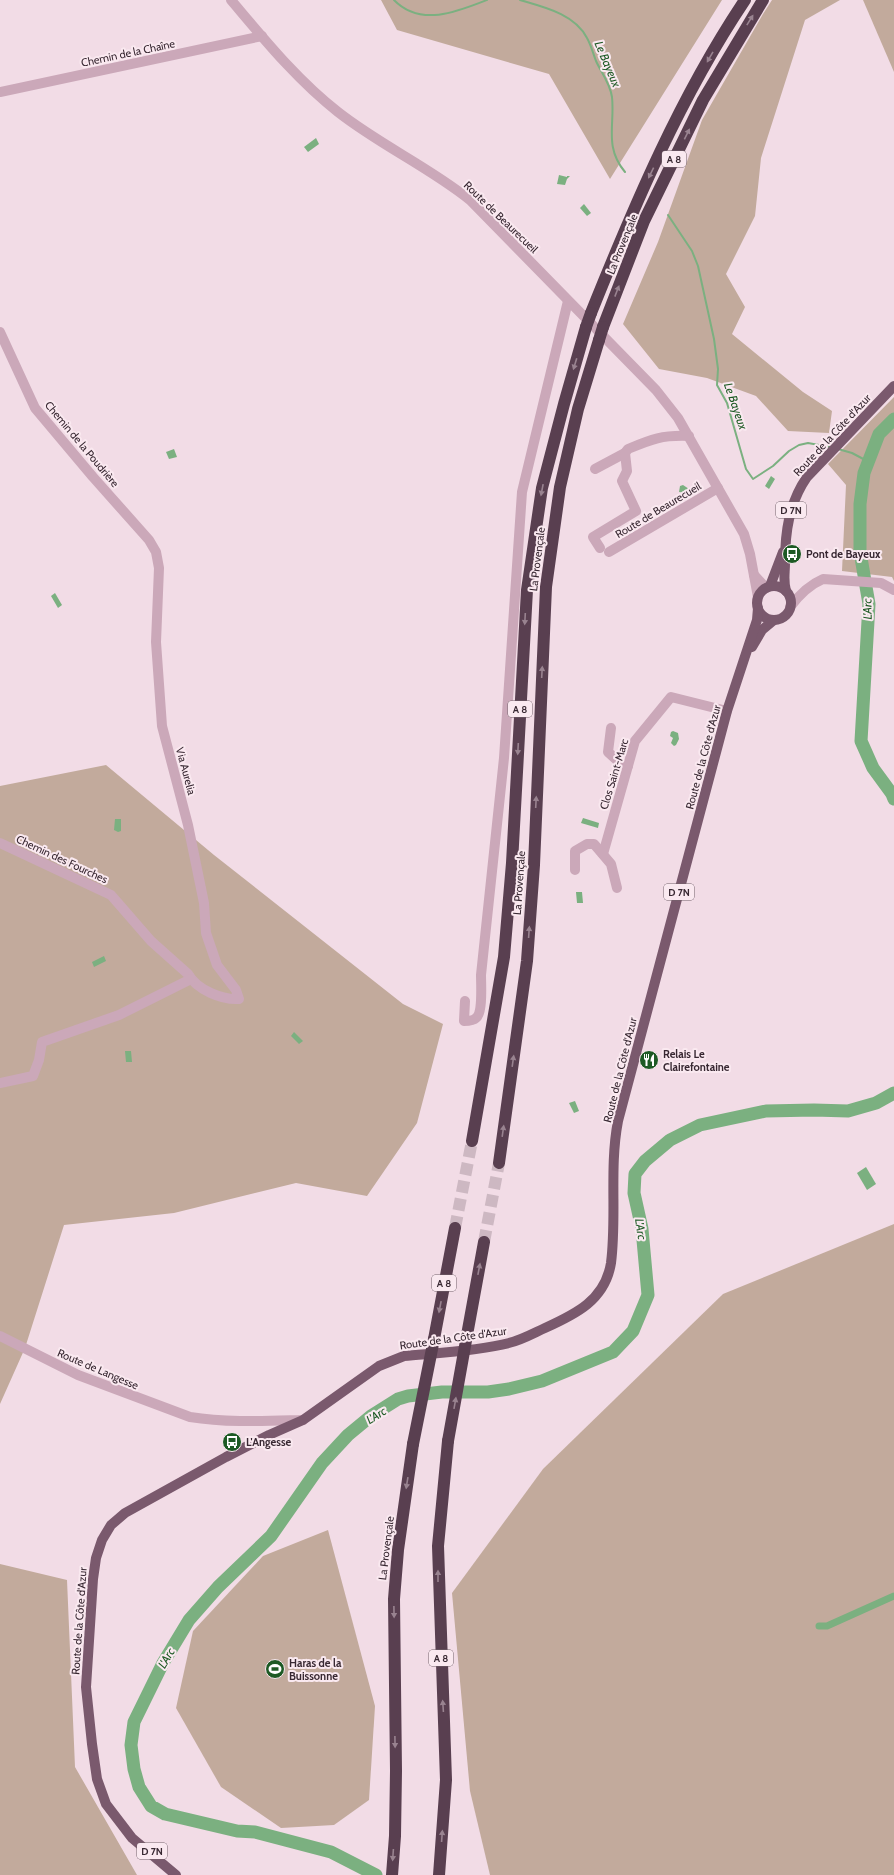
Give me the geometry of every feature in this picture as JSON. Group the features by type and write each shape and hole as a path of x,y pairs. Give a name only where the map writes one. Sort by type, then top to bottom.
{"highway":[{"name":"La Provençale","path":"472,1141 504,957 512,863 527,590 542,488 586,327 632,212 690,92 745,0"},
{"name":"La Provençale","path":"499,1163 527,961 534,865 546,586 560,487 578,409 603,327 644,221 703,100 763,0"},
{"name":"La Provençale","path":"392,1875 395,1836 396,1771 394,1598 398,1550 413,1444 455,1228"},
{"name":"A 8","path":"439,1875 446,1780 438,1546 448,1441 484,1242"}],"main road":[{"name":"Route de la Côte d'Azur","path":"788,593 783,576 784,550 794,499 807,477 894,386"},
{"name":"Route de la Côte d'Azur","path":"768,587 784,550"},
{"path":"777,586 788,593 790,608 783,617 774,620 764,616 758,608 758,597 768,587 777,586"},
{"name":"Route de la Côte d'Azur","path":"121,1826 106,1804 97,1779 86,1687 93,1579 96,1558 102,1540 111,1525 125,1513 226,1457 269,1435 304,1420 363,1377 390,1360 404,1356 496,1346 521,1339 583,1308 595,1298 604,1285 609,1274 612,1251 614,1159 618,1121 727,711 741,664 757,620 758,608"},
{"name":"Route de la Côte d'Azur","path":"741,664 762,630 774,620"},
{"name":"D 7N","path":"121,1826 132,1838 176,1875"},
{"name":"D 7N","path":"121,1826 183,1875"}],"street":[{"name":"Route de Beaurecueil","path":"231,0 301,80 338,113 375,138 445,181 470,200 656,390 672,409 689,436 744,534 748,543 758,597"},
{"name":"Chemin de la Chaîne","path":"0,92 262,36"},
{"path":"465,1001 464,1021 476,1019 479,1016 481,1005 481,975 504,758 522,492 568,301"},
{"name":"Chemin de la Poudrière","path":"0,332 36,408 93,477 149,540"},
{"path":"595,469 625,453 628,449 655,438 670,435 689,436"},
{"name":"Route de Beaurecueil","path":"625,453 627,471 622,481 636,511 593,537 605,550 718,488"},
{"name":"Via Aurelia","path":"149,540 156,552 159,568 156,642 162,726 188,825 204,903 206,933 217,965 236,990 239,999"},
{"path":"754,575 768,587"},
{"path":"790,608 800,594 817,581 831,578 882,583 894,590"},
{"path":"788,593 800,594"},
{"name":"Clos Saint-Marc","path":"603,854 635,741 671,697 727,711"},
{"path":"611,728 608,752 620,763 628,766"},
{"name":"Chemin des Fourches","path":"0,843 111,895 152,942 188,974 191,979 209,991 228,1000 239,999"},
{"path":"575,870 575,851 587,844 594,844 611,864 617,888"},
{"path":"0,1083 33,1076 39,1060 42,1042 119,1015 191,979"},
{"name":"Route de Langesse","path":"0,1336 78,1375 190,1417 257,1421 304,1420"}],"shaded area":[{"path":"381,0 722,0 610,179 549,74 397,30"},
{"path":"772,0 840,0 805,20 761,158 755,216 726,274 745,307 732,334 803,392 832,411 829,433 788,431 756,396 707,378 659,369 623,324 658,242 702,120"},
{"path":"863,0 894,0 894,72"},
{"path":"316,138 319,144 308,152 304,147"},
{"path":"559,175 567,177 570,176 565,185 557,184"},
{"path":"584,204 591,213 587,216 580,208"},
{"path":"894,397 894,581 892,577 842,571 846,485 828,464"},
{"path":"174,449 177,457 169,459 166,452"},
{"path":"771,476 775,479 769,489 765,486"},
{"path":"683,485 689,489 688,493 679,492 680,486"},
{"path":"55,593 62,605 58,608 51,596"},
{"path":"673,731 678,733 679,739 674,746 671,743 673,738 670,736 671,732"},
{"path":"106,765 214,855 403,1004 443,1024 417,1123 367,1196 296,1183 174,1213 64,1225 25,1348 0,1404 0,786"},
{"path":"583,818 599,823 598,828 581,823"},
{"path":"115,819 121,819 121,831 118,832 114,830"},
{"path":"576,892 582,892 583,903 577,903"},
{"path":"104,956 106,961 94,967 92,962"},
{"path":"294,1032 303,1041 299,1044 291,1036"},
{"path":"125,1051 131,1051 132,1062 126,1062"},
{"path":"575,1101 579,1111 574,1113 569,1103"},
{"path":"866,1167 876,1184 867,1190 857,1173"},
{"path":"894,1224 894,1875 490,1875 470,1791 452,1593 543,1469 723,1294"},
{"name":"Haras de la Buissonne","path":"328,1530 375,1706 369,1800 334,1825 281,1828 221,1787 176,1708 193,1631 263,1556"},
{"path":"0,1564 67,1580 75,1767 137,1875 0,1875"}],"waterway":[{"name":"Le Bayeux","path":"394,0 404,8 415,13 427,15 439,15 463,9 487,0"},
{"name":"Le Bayeux","path":"520,0 549,9 567,17 582,30 587,38 611,92 613,107 612,145 619,163 625,172"},
{"name":"Le Bayeux","path":"668,215 692,251 698,266 714,339 718,369 717,385 727,403 746,469 753,479 773,466 789,451 799,445 808,443 830,447"},
{"name":"L'Arc","path":"894,419 879,434 864,473 860,504 860,552 869,604 861,741 873,768 894,799"},
{"name":"Le Bayeux","path":"838,449 852,453 869,462"},
{"name":"L'Arc","path":"376,1875 331,1852 255,1832 237,1831 165,1814 151,1806 139,1787 134,1769 131,1745 134,1722 163,1663 189,1620 218,1587 271,1536 322,1463 348,1435 371,1416 398,1399 408,1396 442,1392 488,1392 509,1389 542,1381 613,1352 633,1331 648,1295 642,1229 634,1193 635,1174 645,1161 670,1140 700,1125 766,1111 848,1111 876,1103 894,1093"},
{"path":"819,1626 827,1626 894,1596"}],"tunnel":[{"path":"455,1228 472,1141"},
{"path":"484,1242 499,1163"}],"place":[{"name":"Pont de Bayeux","path":"792,554"},
{"name":"Relais Le Clairefontaine","path":"649,1060"},
{"name":"L'Angesse","path":"232,1442"},
{"name":"Haras de la Buissonne","path":"275,1669"}]}
